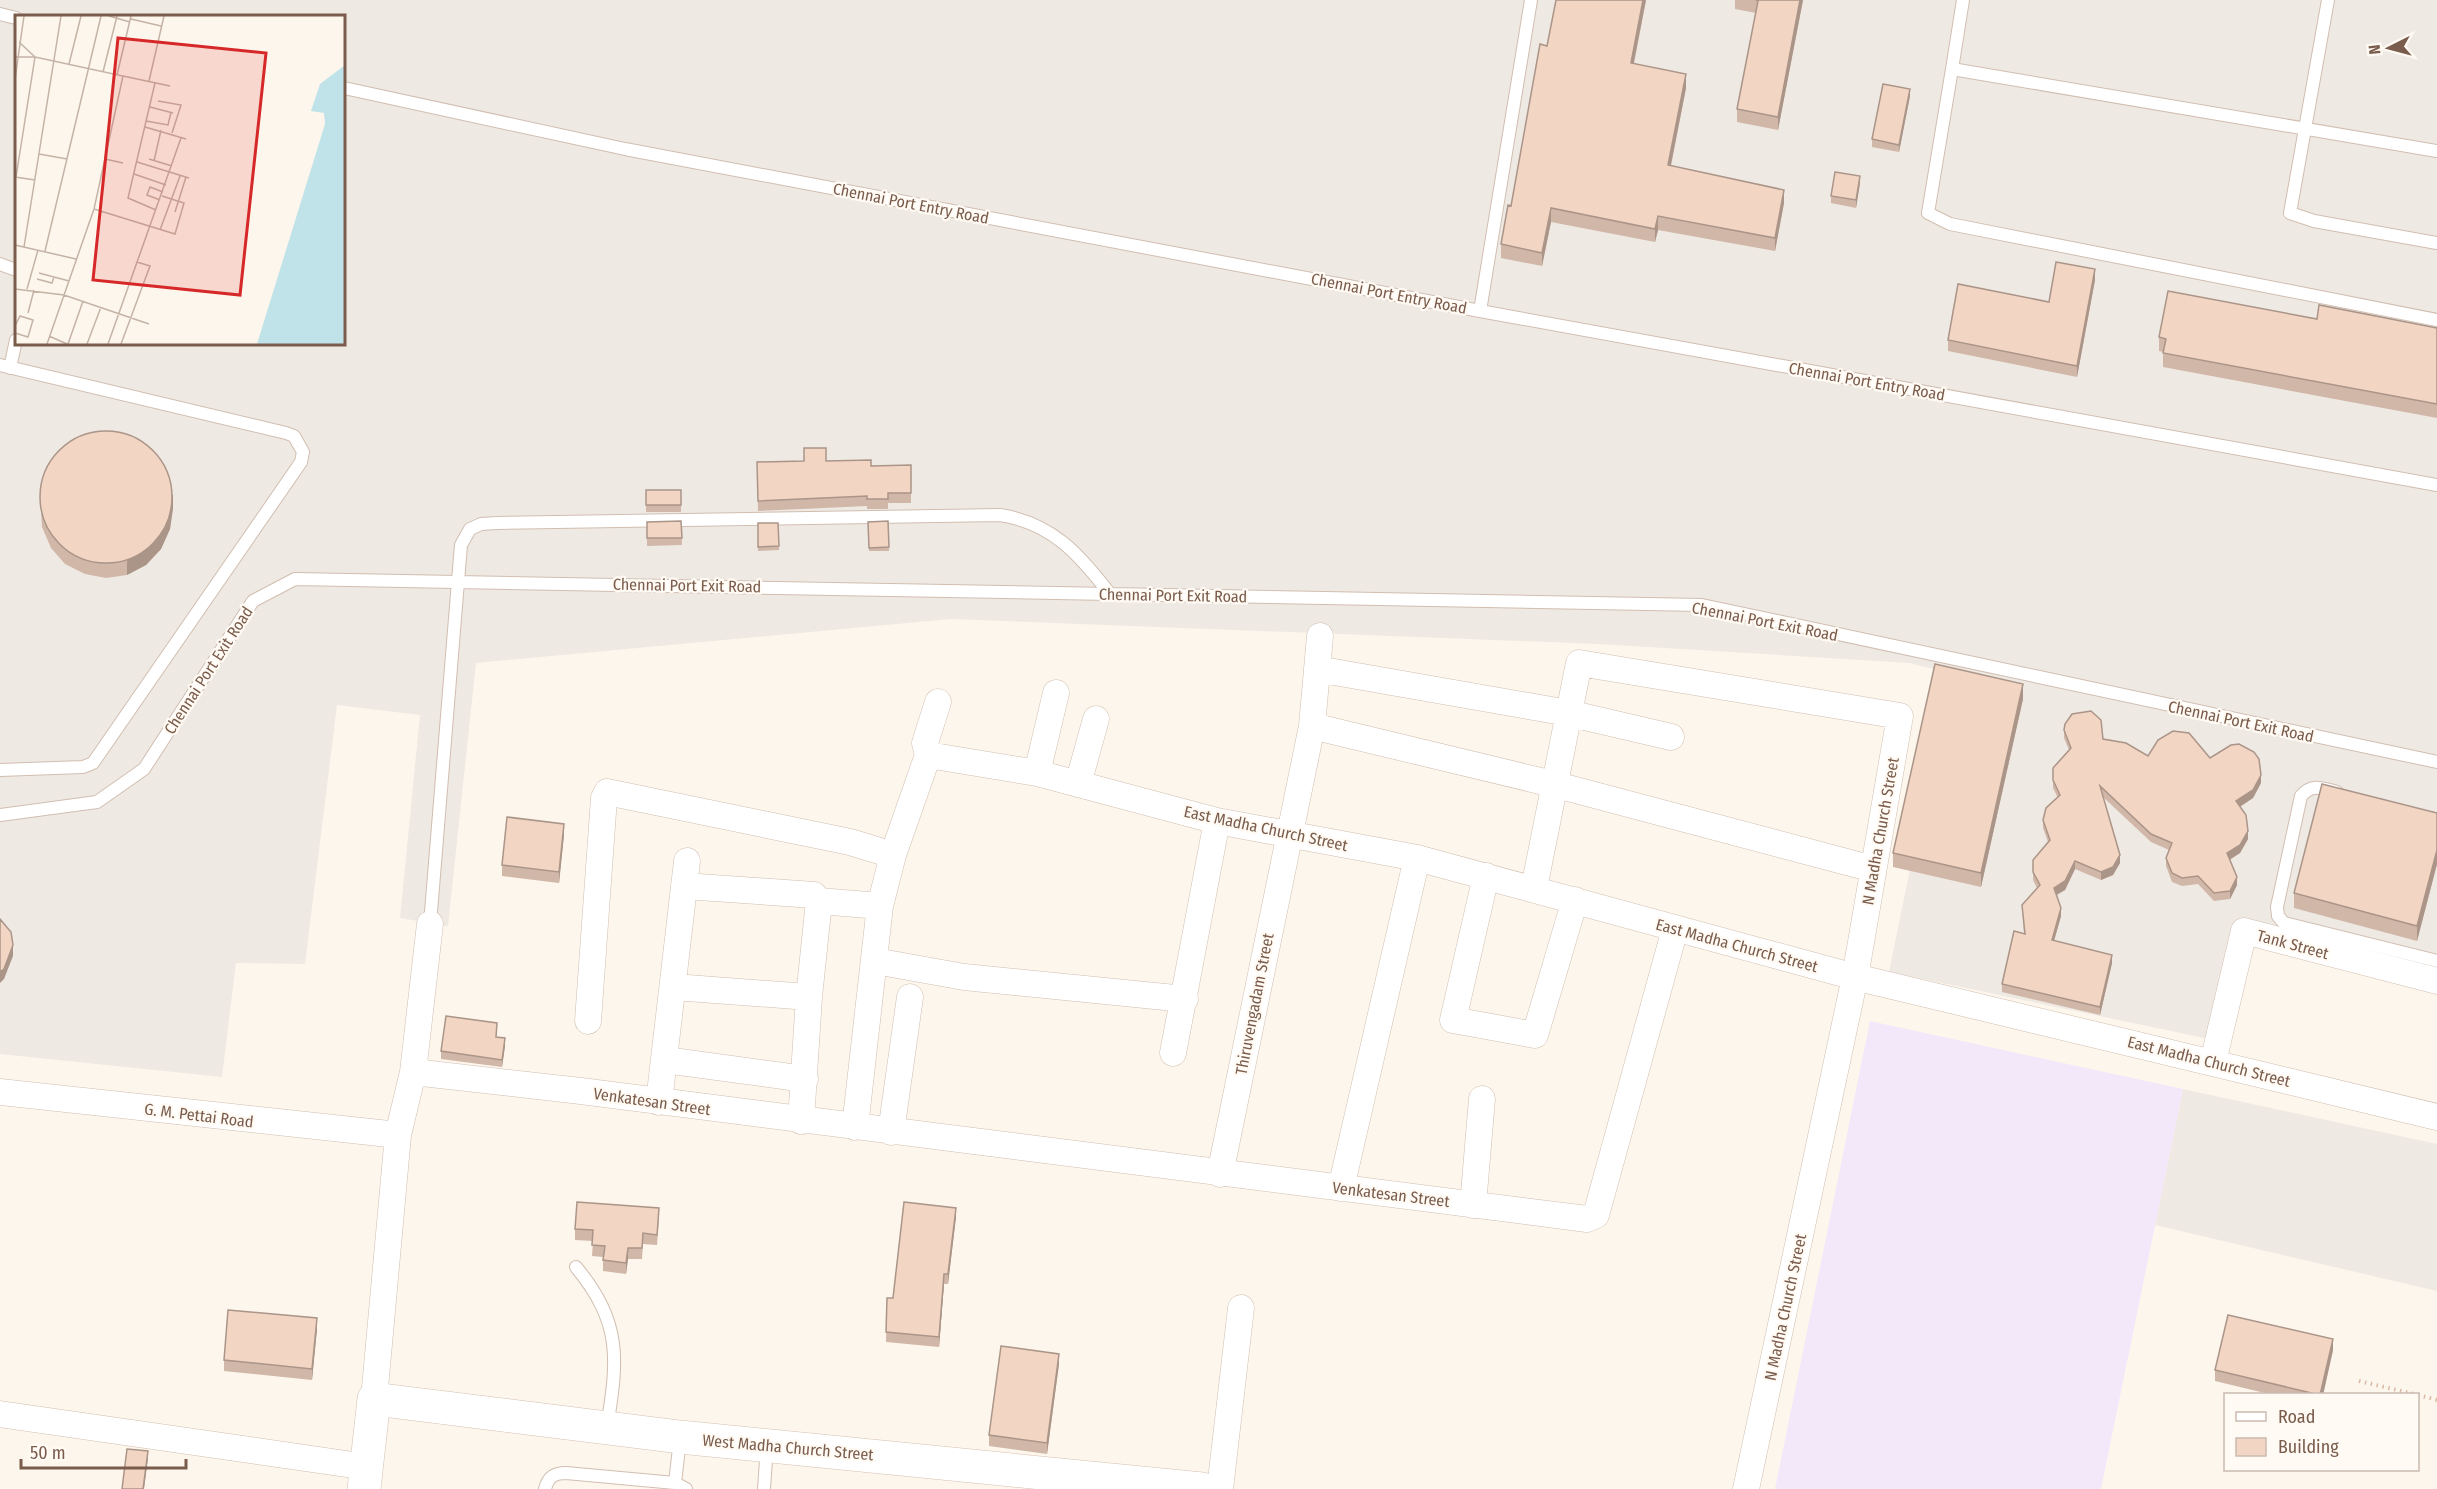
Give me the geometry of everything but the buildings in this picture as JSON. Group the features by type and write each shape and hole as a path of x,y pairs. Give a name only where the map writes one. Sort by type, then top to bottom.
{"main road":[{"name":"West Madha Church Street","path":"374,1399 680,1437 1202,1489"},
{"path":"365,1478 374,1399"}],"street":[{"name":"Thiruvengadam Street","path":"1220,1174 1312,726 1320,636"},
{"name":"N Madha Church Street","path":"1534,888 1579,663 1900,716 1855,977 1746,1489"},
{"path":"1317,669 1568,713 1671,737"},
{"path":"1037,774 1056,693"},
{"path":"855,1128 880,906 893,855 928,755 925,743 938,702"},
{"path":"1078,784 1096,719"},
{"path":"1312,726 1553,784 1873,869"},
{"name":"East Madha Church Street","path":"928,755 1037,774 1217,821 1417,858 1534,888 1675,930 1855,977 2437,1117"},
{"path":"588,1021 604,798 607,792 815,834 893,855"},
{"path":"1173,1053 1217,821"},
{"path":"1341,1188 1417,858"},
{"path":"659,1102 674,987 685,873 814,895 819,901 880,906"},
{"path":"1486,876 1453,1020 1535,1035 1575,900"},
{"path":"801,1120 808,997 819,901"},
{"path":"374,1399 398,1135 413,1072 430,924"},
{"name":"Venkatesan Street","path":"413,1072 1587,1219 1596,1215 1675,930"},
{"name":"Tank Street","path":"2213,1062 2244,931 2437,981"},
{"path":"875,961 964,977 1185,999"},
{"path":"674,987 808,997"},
{"path":"891,1132 910,997"},
{"path":"665,1060 805,1079"},
{"name":"G. M. Pettai Road","path":"0,1092 398,1135"},
{"path":"1473,1205 1482,1100"},
{"path":"1220,1489 1241,1308"},
{"path":"0,1414 365,1478"}],"lane":[{"path":"1480,311 1531,0"},
{"path":"1963,0 1928,213 1950,224 2437,320"},
{"path":"2328,0 2290,213 2314,221 2437,243"},
{"path":"0,14 15,18"},
{"path":"1952,69 2437,151"},
{"name":"Chennai Port Entry Road","path":"345,88 625,149 1480,311 2437,485"},
{"path":"0,264 15,270"},
{"path":"0,770 83,766 93,763 301,462 303,452 294,436 286,433 5,366 15,342"},
{"path":"430,924 458,581 464,537 470,529 481,524 1000,515 1024,520 1064,541 1084,560 1110,594"},
{"name":"Chennai Port Exit Road","path":"0,815 98,802 144,768 253,601 295,579 1702,606 2437,762"},
{"path":"2349,795 2316,787 2307,789 2301,796 2277,907 2278,916 2284,923 2437,962"},
{"path":"576,1267 597,1295 613,1335 614,1382 606,1428"},
{"path":"545,1489 549,1478 556,1473 681,1486 680,1437"},
{"path":"764,1489 767,1444"}],"path":[{"path":"2359,1381 2408,1393"},
{"path":"2419,1396 2437,1400"}],"shaded area":[{"path":"0,0 2437,0 2437,970 2242,922 2214,1040 1889,972 1950,673 1909,663 1599,644 951,619 476,663 448,926 400,918 420,715 337,705 305,964 236,963 222,1077 0,1054"},
{"path":"1870,1021 2183,1089 2101,1489 1775,1489"},
{"path":"2183,1089 2437,1144 2437,1291 2155,1225"}]}
